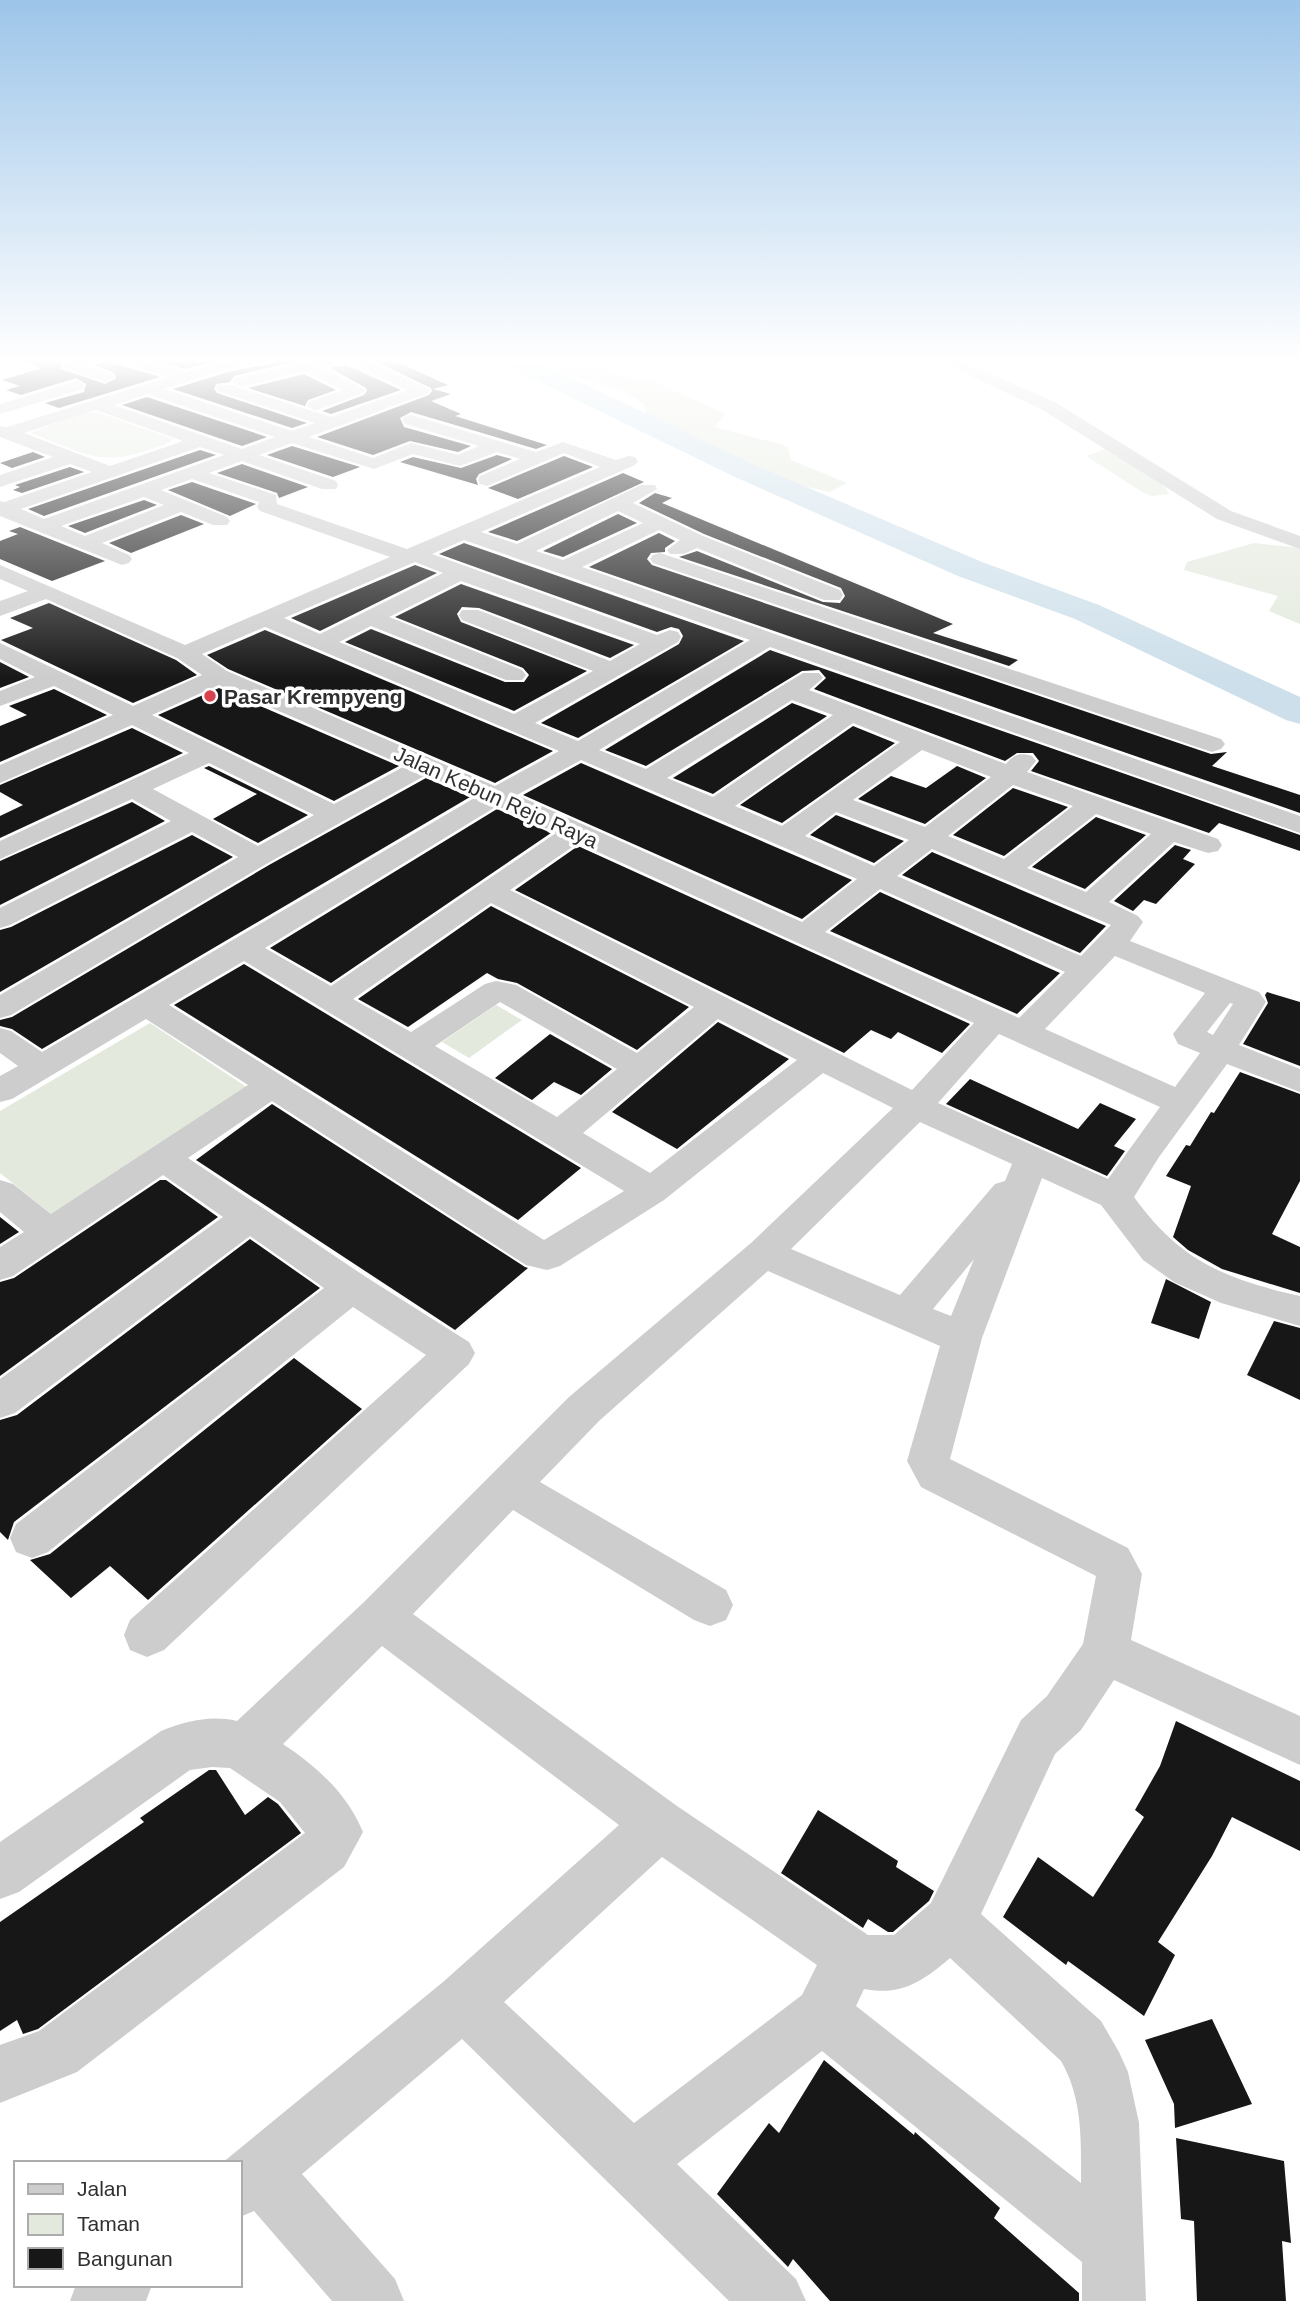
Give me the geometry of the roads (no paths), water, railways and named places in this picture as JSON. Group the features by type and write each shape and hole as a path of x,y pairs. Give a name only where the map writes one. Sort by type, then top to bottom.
{"street":[{"path":"5,475 45,464"},
{"path":"90,464 109,472"},
{"path":"1,509 131,464"},
{"path":"45,526 216,464"},
{"path":"272,464 329,485"},
{"path":"487,480 522,464"},
{"path":"185,653 621,464"},
{"path":"1143,464 1224,515 1300,543"},
{"path":"192,473 268,499 267,508 412,555 658,643"},
{"path":"520,551 648,489"},
{"path":"144,490 220,521"},
{"path":"620,504 696,540 895,620 902,629 891,639 791,691 648,779"},
{"path":"84,542 181,505"},
{"path":"1,509 121,559"},
{"path":"566,567 659,523"},
{"path":"465,533 1300,825"},
{"path":"613,585 696,540"},
{"path":"648,566 891,639 1212,744"},
{"name":"Jalan Kebun Rejo Raya","path":"0,571 185,653 219,676 496,796 1181,1103"},
{"path":"319,643 460,573"},
{"path":"0,609 45,592"},
{"path":"419,639 517,592"},
{"path":"470,615 610,669"},
{"path":"372,618 514,675"},
{"path":"514,724 707,618"},
{"path":"266,619 716,807 1084,969"},
{"path":"0,1090 244,948 496,796 579,751 766,640"},
{"path":"0,650 334,815"},
{"path":"463,702 563,651"},
{"path":"0,775 219,676"},
{"path":"0,699 55,677"},
{"path":"791,691 1010,775 1208,845"},
{"path":"716,807 851,714"},
{"path":"803,935 1010,775 1045,738"},
{"path":"785,837 919,740"},
{"path":"0,851 209,753"},
{"path":"0,1008 258,857 425,765"},
{"path":"131,788 258,857"},
{"path":"833,802 1090,904 1129,924 1024,1032"},
{"path":"1006,871 1093,804"},
{"path":"0,919 194,820"},
{"path":"1090,904 1170,831"},
{"path":"331,1000 576,832"},
{"path":"491,892 822,1057 1028,1167 1106,1195 1118,1193 1220,1050"},
{"path":"1109,943 1224,989 1188,1035 1190,1038 1300,1081"},
{"path":"244,948 651,1191"},
{"path":"411,1047 495,991 505,992 639,1068"},
{"path":"147,1005 539,1255 554,1254 651,1191 822,1057"},
{"path":"559,1134 715,1006"},
{"path":"244,1748 380,1617 584,1409 764,1253 916,1107 994,1020"},
{"path":"0,1038 40,1066"},
{"path":"0,1266 272,1085"},
{"path":"147,1635 455,1353 352,1287 163,1158"},
{"path":"907,1313 1028,1167"},
{"path":"380,1617 659,1824 850,1956 865,1962 883,1964 906,1960 950,1922 1038,1737 1064,1713 1105,1652 1119,1574 1116,1565 936,1475 932,1470 929,1454 962,1338 1028,1167"},
{"path":"0,1193 50,1232"},
{"path":"1113,1195 1153,1246 1172,1263 1208,1281 1300,1311"},
{"path":"0,1401 249,1217"},
{"path":"764,1253 962,1338"},
{"path":"32,1538 352,1287"},
{"path":"508,1485 710,1605"},
{"path":"1105,1652 1300,1741"},
{"path":"0,1873 179,1748 209,1741 233,1743 244,1748 298,1784 337,1832 326,1849 57,2052 0,2074"},
{"path":"373,2301 249,2179 463,2002 659,1824"},
{"path":"950,1922 1081,2041 1100,2072 1110,2123 1114,2274"},
{"path":"632,2162 822,2015 850,1956"},
{"path":"463,2002 774,2301"},
{"path":"822,2015 1114,2274"},
{"path":"102,2301 119,2287"}],"waterway":[{"path":"731,464 970,569 1087,612 1300,712"}],"place":[{"name":"Pasar Krempyeng","path":"210,696"}]}
